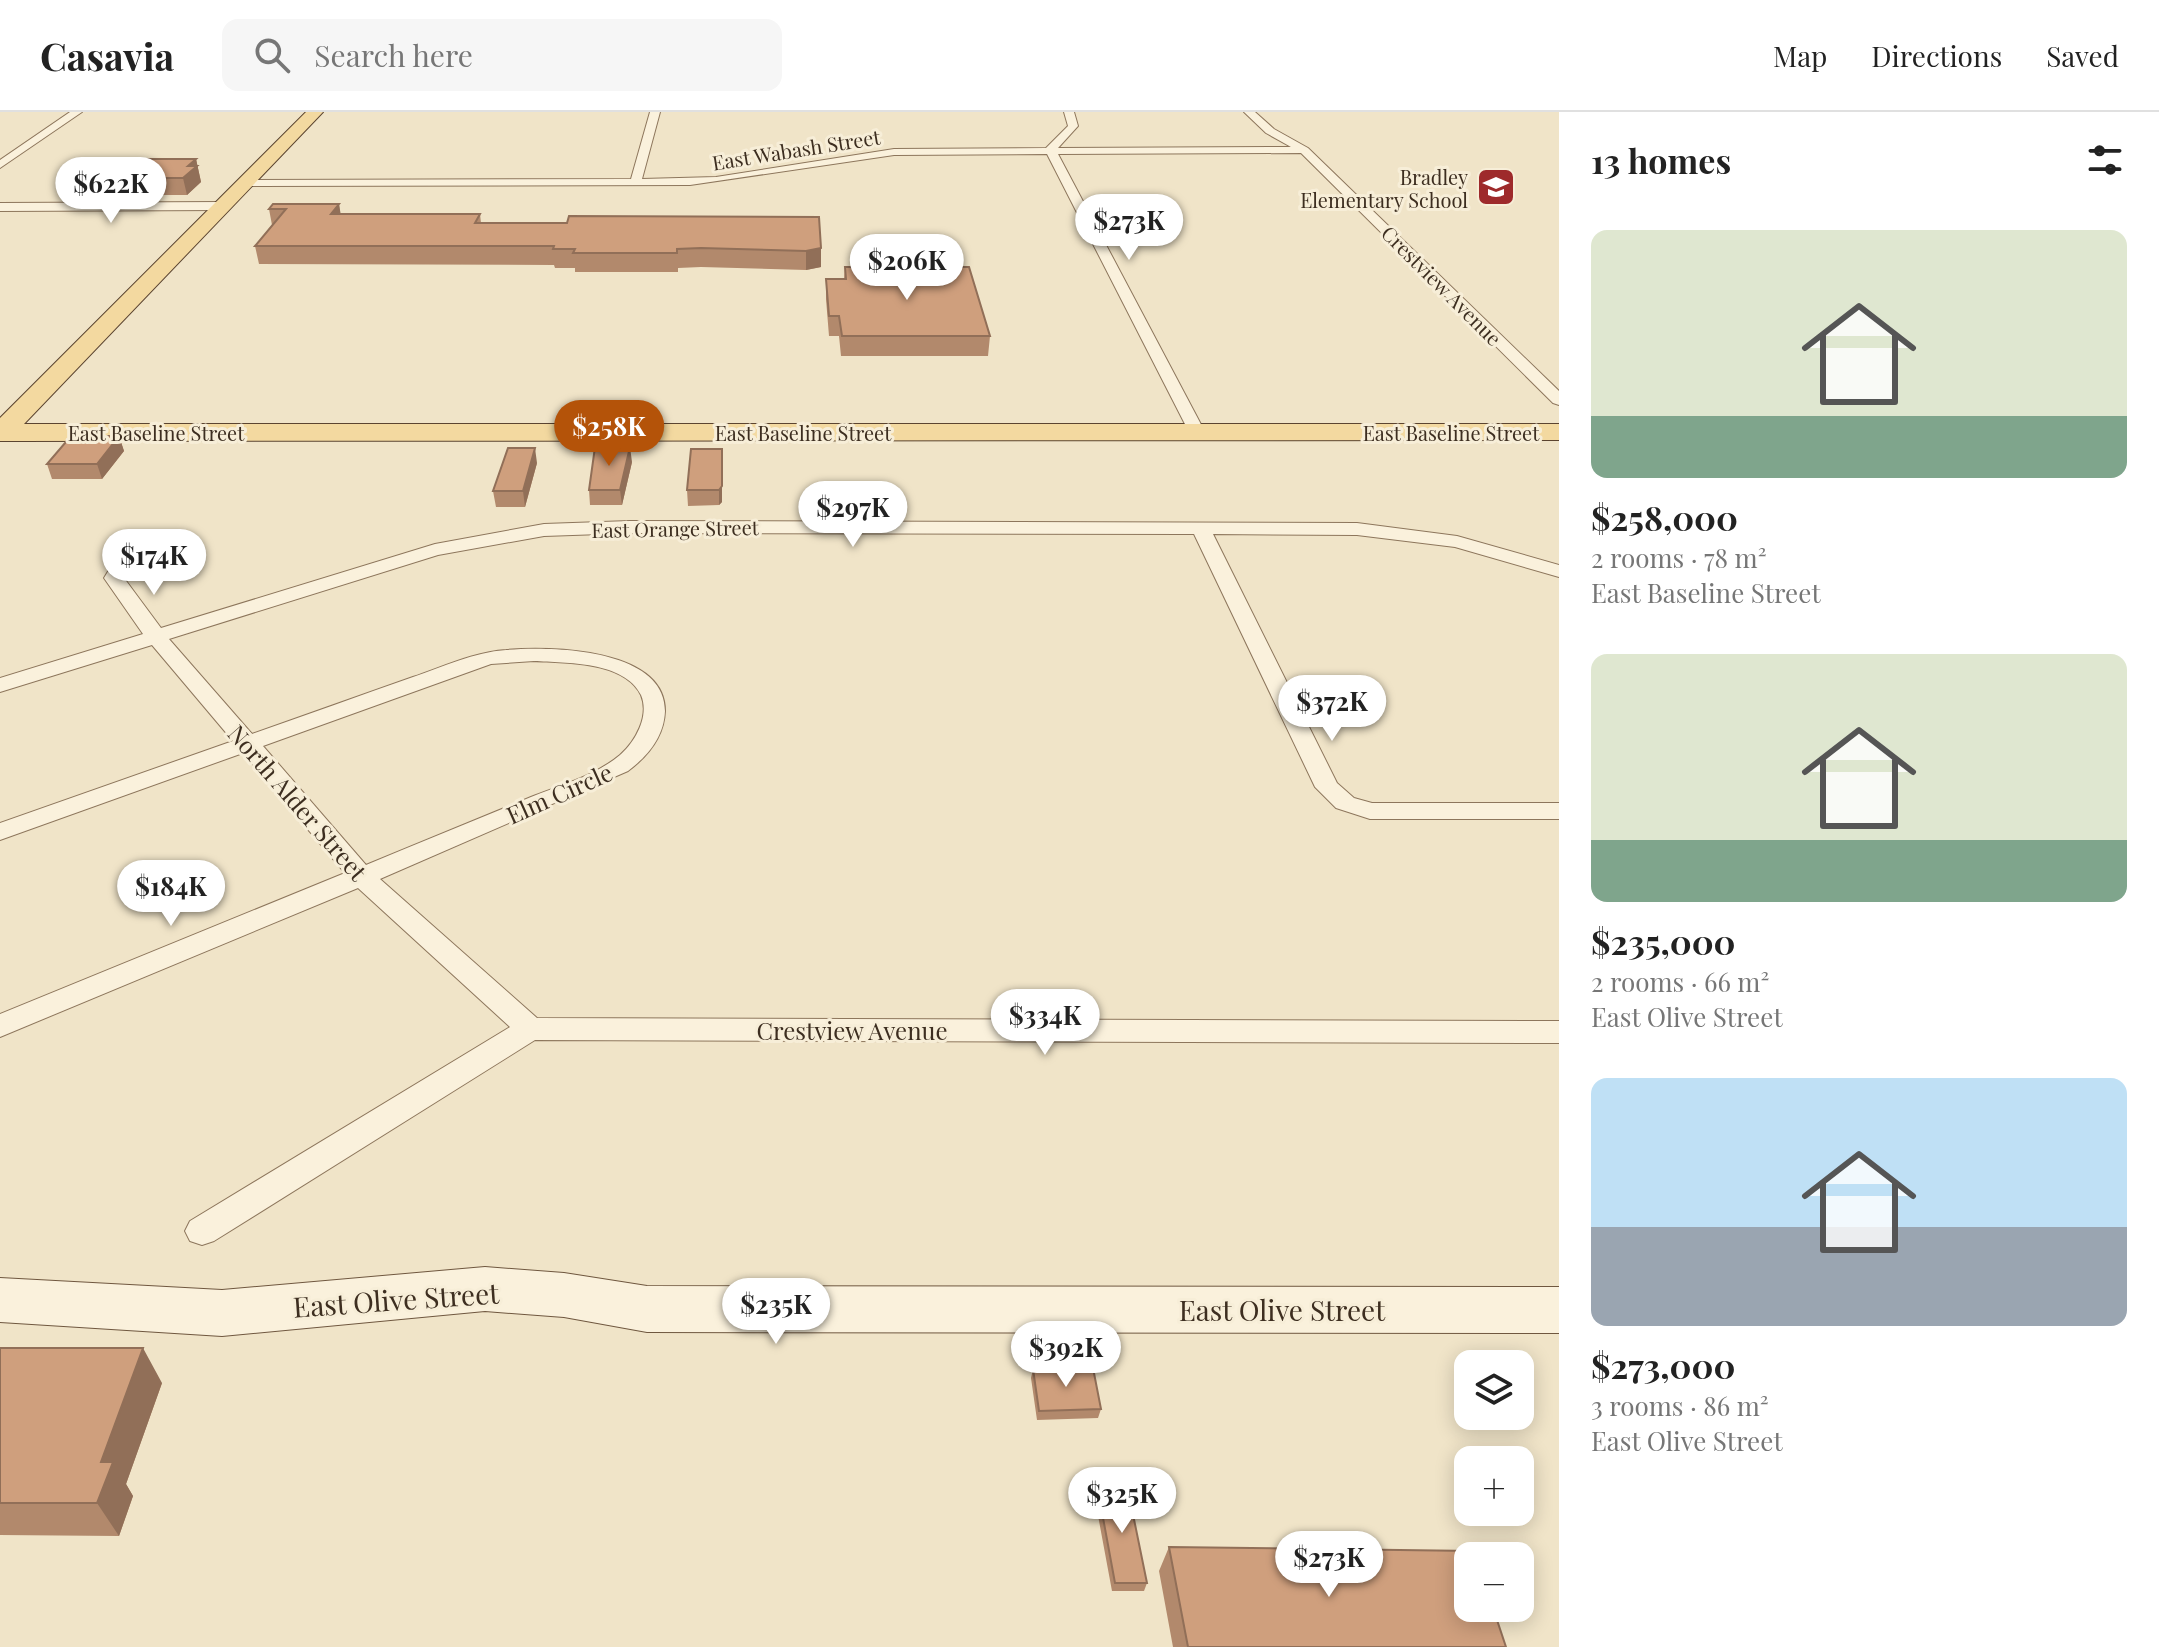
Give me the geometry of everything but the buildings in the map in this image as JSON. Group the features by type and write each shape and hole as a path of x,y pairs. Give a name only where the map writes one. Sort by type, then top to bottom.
{"main road":[{"path":"0,432 315,112"},
{"name":"East Baseline Street","path":"0,432 1559,432"}],"street":[{"path":"0,165 77,112"},
{"path":"635,183 655,112"},
{"path":"1069,112 1073,126 1050,150 1197,432"},
{"name":"Crestview Avenue","path":"1249,112 1270,131 1304,150 1559,400"},
{"name":"East Wabash Street","path":"245,183 722,181 894,152 1304,150"},
{"path":"0,207 222,206"},
{"name":"East Orange Street","path":"0,685 435,550 544,530 630,527 1357,529 1457,542 1559,571"},
{"path":"1201,529 1327,787 1345,803 1370,811 1559,811"},
{"name":"North Alder Street","path":"166,542 122,564 114,578 157,638 362,877 530,1029"},
{"name":"Elm Circle","path":"0,832 476,662 505,656 547,653 593,659 633,676 647,689 654,703 651,732 618,768 0,1026"},
{"path":"202,1231 530,1029"},
{"name":"Crestview Avenue","path":"530,1029 1559,1032"},
{"name":"East Olive Street","path":"0,1300 222,1313 485,1289 564,1295 647,1309 1559,1310"}],"place":[{"name":"Bradley Elementary School","path":"1496,187"}]}
